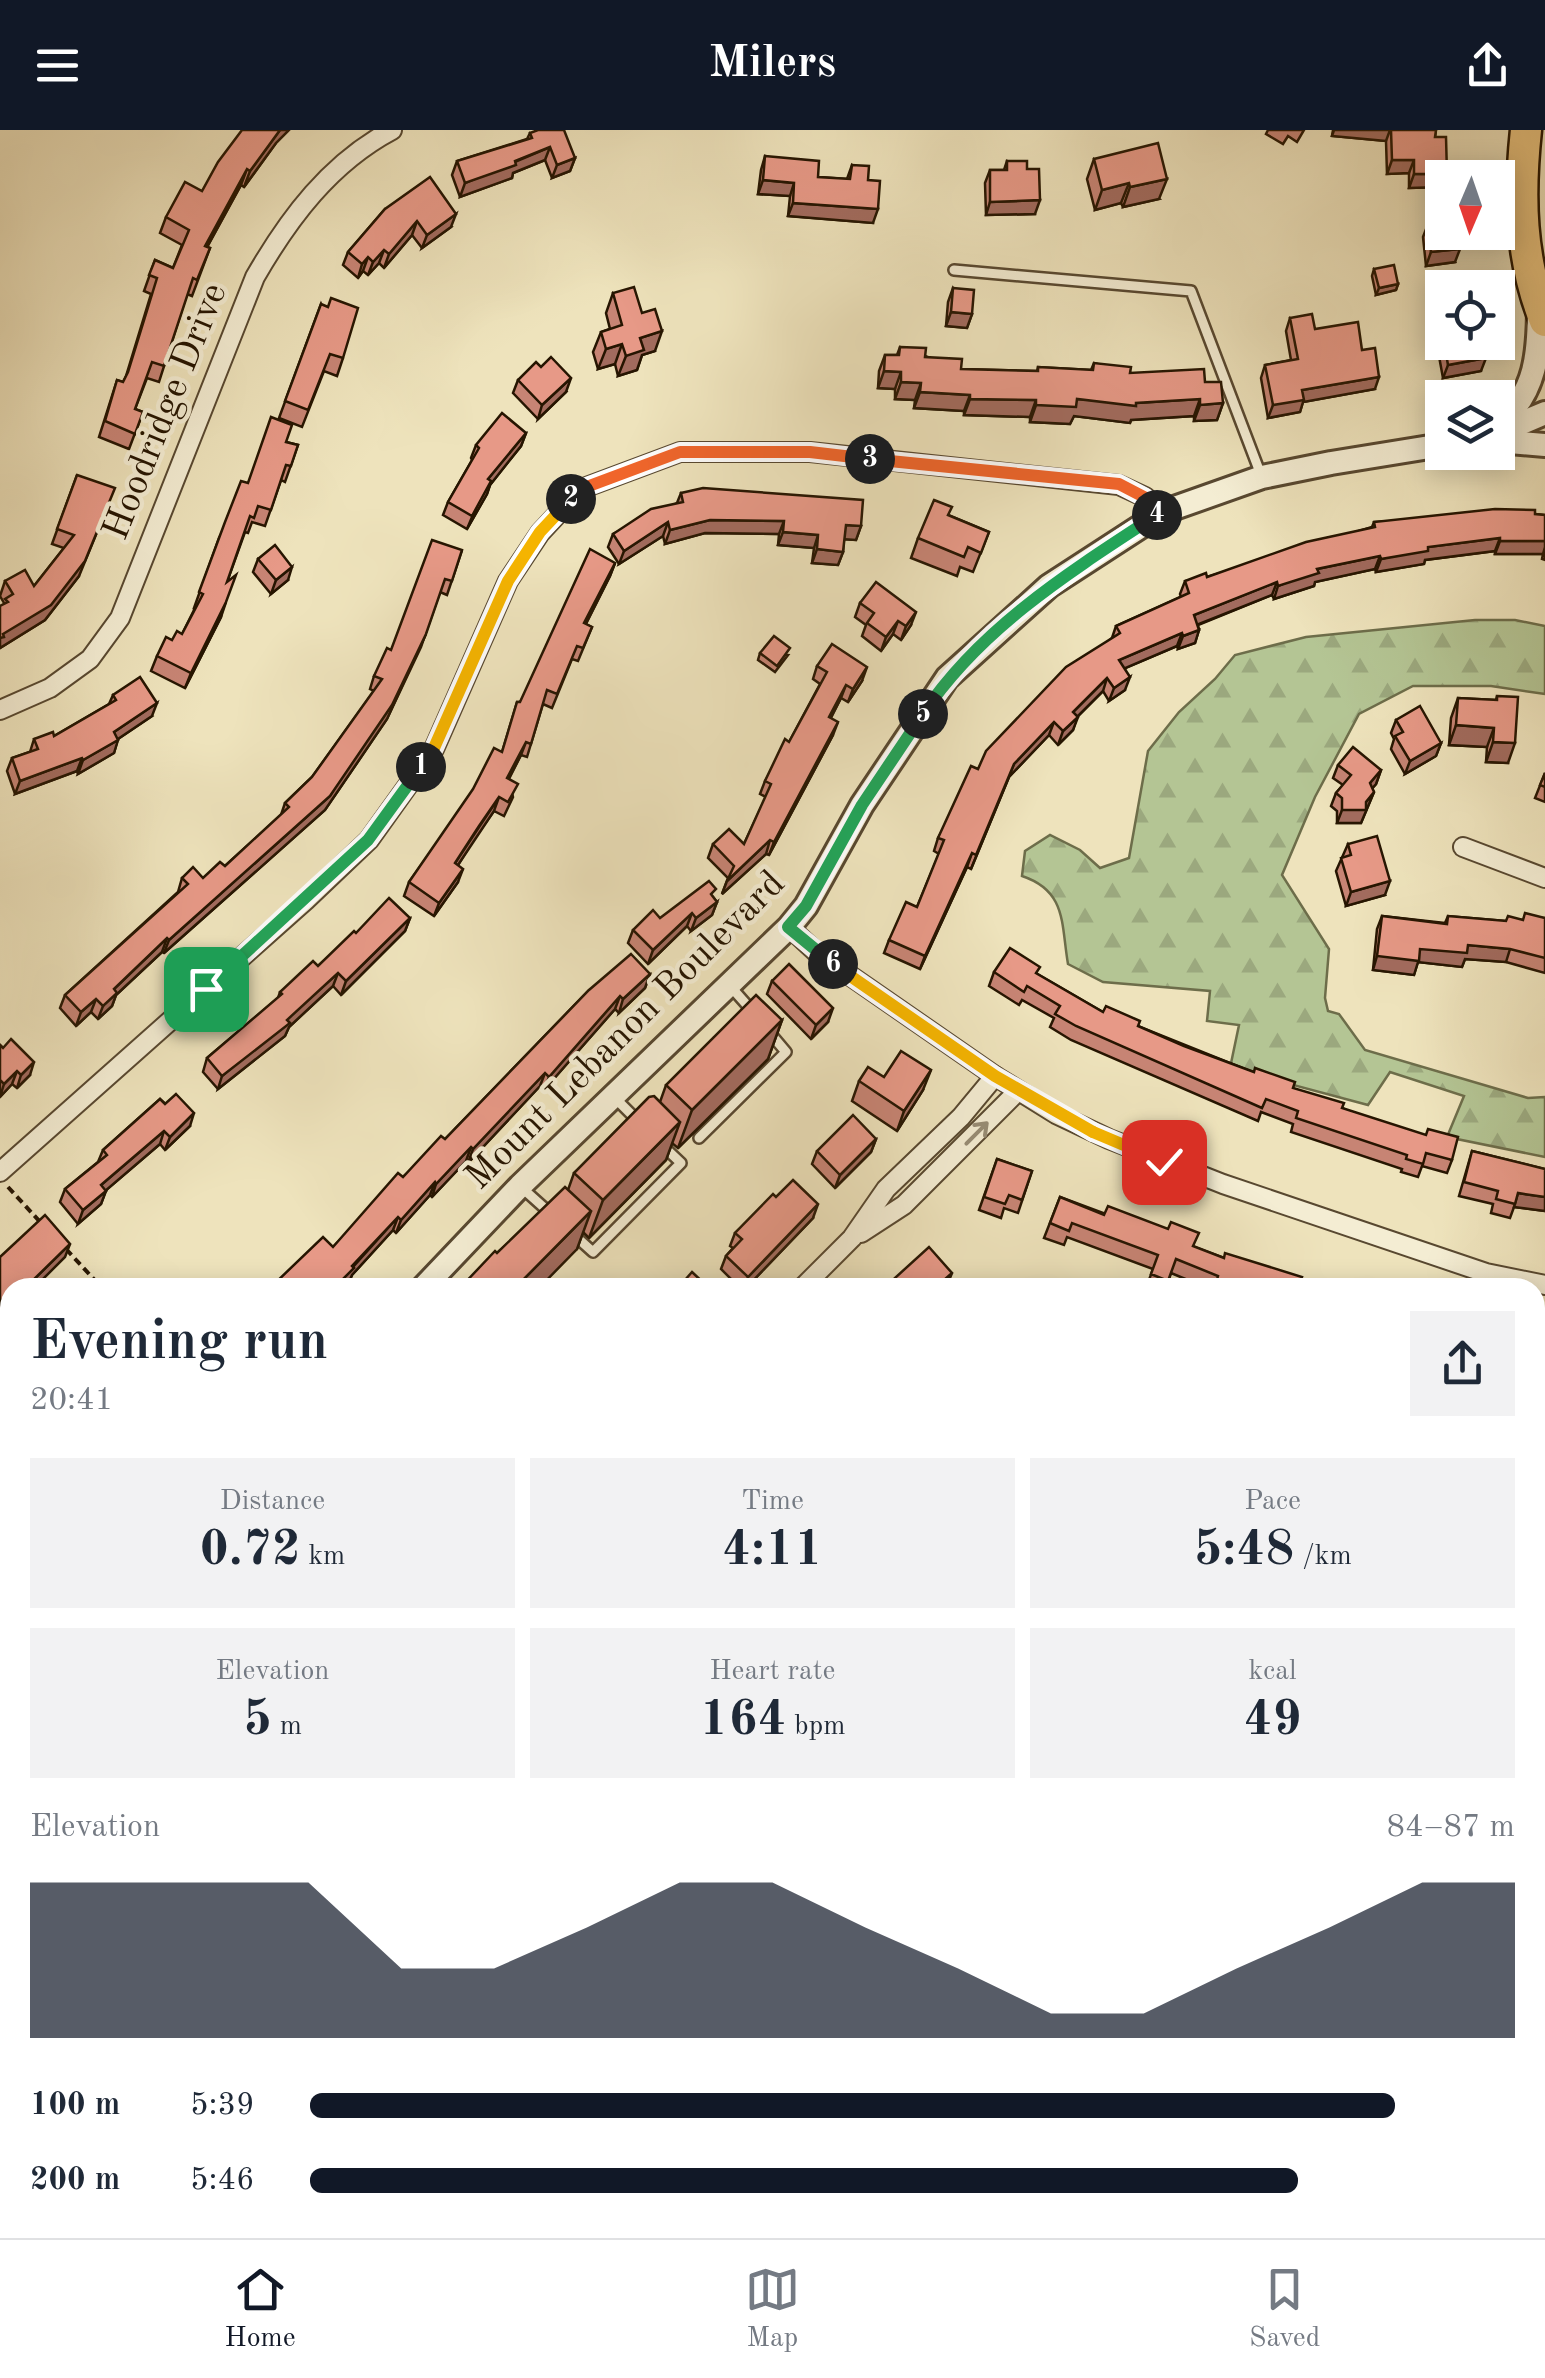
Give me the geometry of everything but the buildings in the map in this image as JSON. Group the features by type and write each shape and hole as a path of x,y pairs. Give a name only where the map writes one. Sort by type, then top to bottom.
{"main road":[{"path":"1526,130 1522,222 1525,250 1542,313"}],"street":[{"name":"Hoodridge Drive","path":"0,710 50,688 90,659 120,618 255,277 283,229 320,184 392,130"},
{"path":"1515,408 1532,375 1542,313"},
{"path":"1515,426 1545,413"},
{"path":"1515,442 1545,445"},
{"name":"Mount Lebanon Boulevard","path":"433,1278 520,1186 788,927 806,906 862,805 947,678 1049,586 1163,512 1262,478 1425,448"},
{"path":"2,1167 306,900 368,840 434,748 508,581 540,532 581,489 680,452 810,452 1119,484 1163,512"},
{"path":"1463,847 1545,878"},
{"path":"788,927 816,952 1056,1114 1164,1162 1486,1273 1511,1278"},
{"path":"812,1278 852,1238 886,1190 961,1117 995,1076"},
{"path":"852,1238 904,1205 1018,1091"},
{"path":"919,1158 935,1175"}],"lane":[{"path":"954,270 1191,291 1262,478"},
{"path":"699,1138 786,1052 728,984"},
{"path":"613,1096 642,1125"},
{"path":"566,1228 593,1252 680,1163 655,1138"},
{"path":"520,1186 552,1215"}],"path":[{"path":"2,1167 8,1188 48,1230"},
{"path":"62,1245 93,1278"}],"green space":[{"path":"1475,620 1515,620 1545,626 1545,694 1491,686 1413,686 1359,714 1315,797 1282,875 1329,949 1325,998 1328,1011 1339,1014 1365,1050 1528,1098 1545,1097 1545,1157 1447,1137 1464,1096 1390,1072 1368,1105 1230,1068 1239,1025 1207,1021 1210,991 1103,982 1068,964 1054,900 1037,882 1022,876 1025,851 1050,835 1080,850 1100,868 1129,858 1148,751 1179,712 1235,655 1306,637"}],"route":[{"path":"206,989 368,840 434,748 508,581 540,532 581,489 680,452 810,452 1119,484 1163,512 1049,586 947,678 862,805 806,906 788,927 816,952 995,1076 1056,1114 1164,1162"}]}
